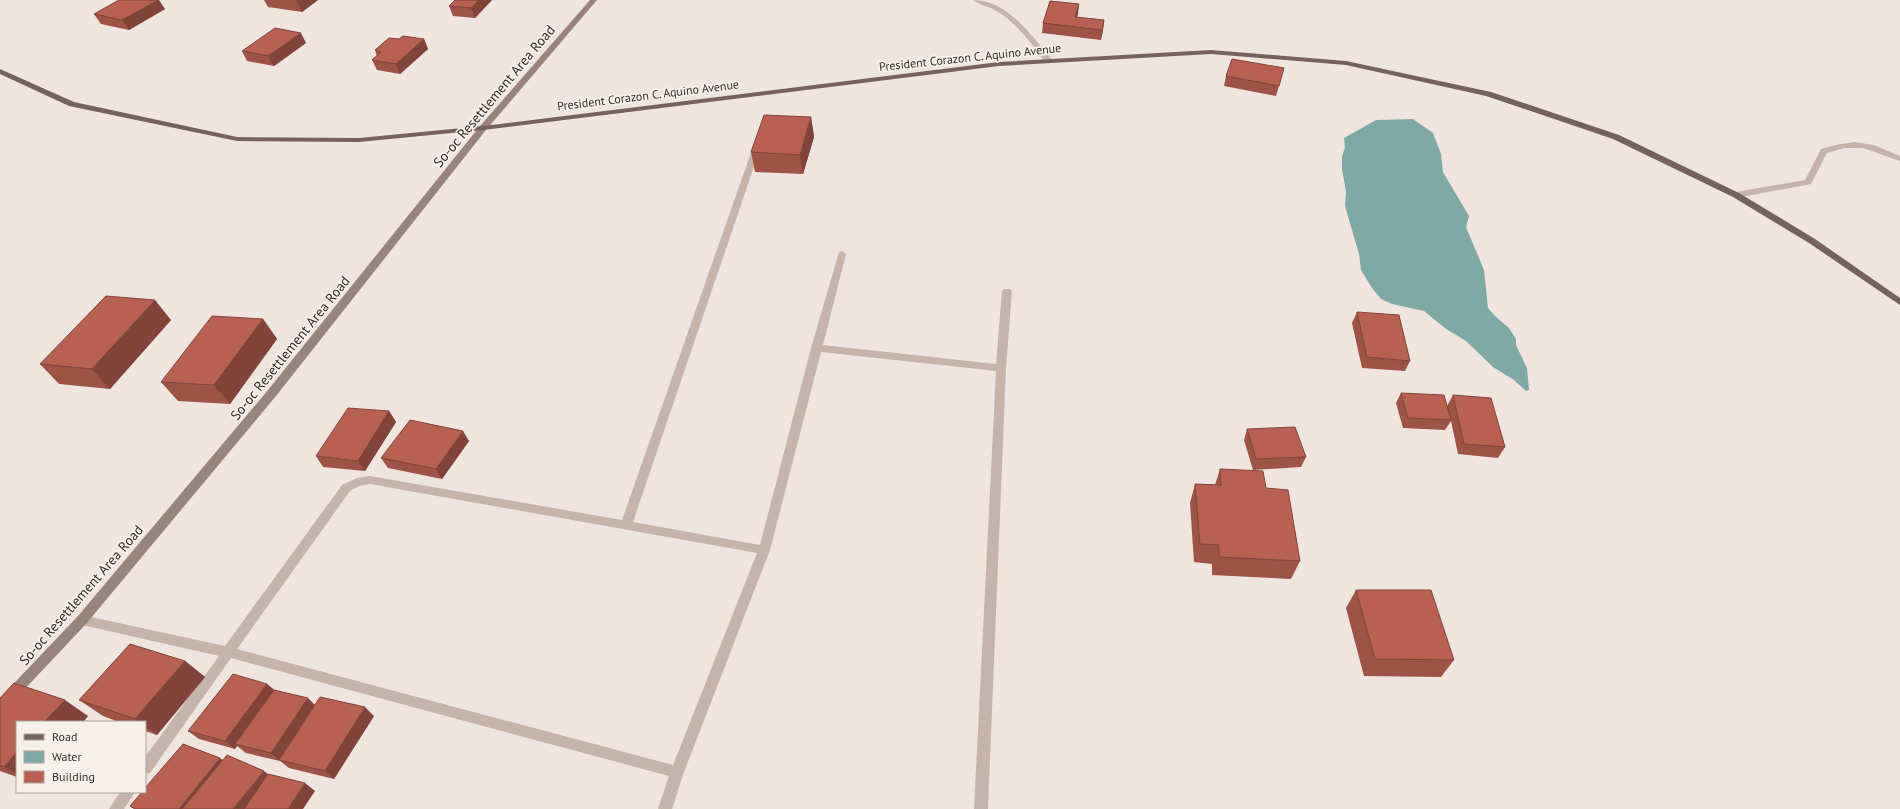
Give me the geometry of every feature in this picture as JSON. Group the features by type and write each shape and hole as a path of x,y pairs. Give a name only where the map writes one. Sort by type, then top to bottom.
{"main road":[{"name":"President Corazon C. Aquino Avenue","path":"0,71 72,104 237,138 359,140 483,128 999,64 1048,60 1211,52 1346,63 1488,94 1616,136 1736,195 1812,241 1900,302"}],"street":[{"name":"So-oc Resettlement Area Road","path":"0,707 82,620 326,327 483,128 594,0"},
{"path":"976,0 1000,9 1017,24 1048,60"},
{"path":"626,526 760,138"},
{"path":"1736,195 1808,182 1824,151 1840,144 1868,145 1900,159"},
{"path":"665,809 677,772 764,550 842,254"},
{"path":"981,809 1001,368 1008,291"},
{"path":"816,348 1001,368"},
{"path":"146,767 346,488 357,482 370,480 764,550"},
{"path":"82,620 227,652 677,772"},
{"path":"116,809 127,793"}],"water":[{"path":"1413,119 1433,133 1441,154 1443,172 1469,216 1466,227 1484,270 1488,308 1509,328 1516,339 1516,345 1527,368 1529,390 1526,391 1514,380 1493,367 1466,341 1446,329 1424,311 1392,304 1381,299 1361,270 1359,254 1345,206 1346,192 1342,169 1342,157 1345,147 1344,138 1376,120"}],"building":[{"path":"119,0 158,0 122,20 94,14"},
{"path":"455,0 479,0 471,8 449,6"},
{"path":"1050,1 1079,4 1075,17 1104,20 1102,30 1043,23"},
{"path":"275,28 301,33 268,56 242,51"},
{"path":"403,36 424,39 396,64 372,60 381,52 375,50 389,38 399,39"},
{"path":"1232,59 1284,68 1279,86 1226,76"},
{"path":"764,115 811,117 800,155 751,152"},
{"path":"106,296 155,300 92,369 40,364"},
{"path":"1357,312 1399,315 1410,361 1367,357"},
{"path":"212,316 263,319 214,385 161,382"},
{"path":"1401,393 1444,395 1451,420 1408,418"},
{"path":"1453,395 1491,398 1505,447 1464,444"},
{"path":"348,408 389,411 358,461 316,456"},
{"path":"410,420 463,431 436,469 381,458"},
{"path":"1295,427 1306,457 1256,459 1247,429"},
{"path":"1220,469 1263,471 1266,488 1288,490 1300,561 1219,557 1219,545 1200,544 1195,484 1221,485"},
{"path":"1356,590 1431,590 1454,660 1375,659"},
{"path":"130,644 185,661 135,719 79,700"},
{"path":"233,674 267,684 225,741 188,731"},
{"path":"14,683 65,700 45,721 16,721 16,753 4,767 0,765 0,698"},
{"path":"274,690 308,698 271,753 235,744"},
{"path":"320,697 365,707 325,771 279,760"},
{"path":"183,744 220,758 179,809 135,809 130,806 141,793 146,793 146,787"},
{"path":"227,755 264,771 233,809 182,809"},
{"path":"268,774 305,783 288,809 244,809"}]}
